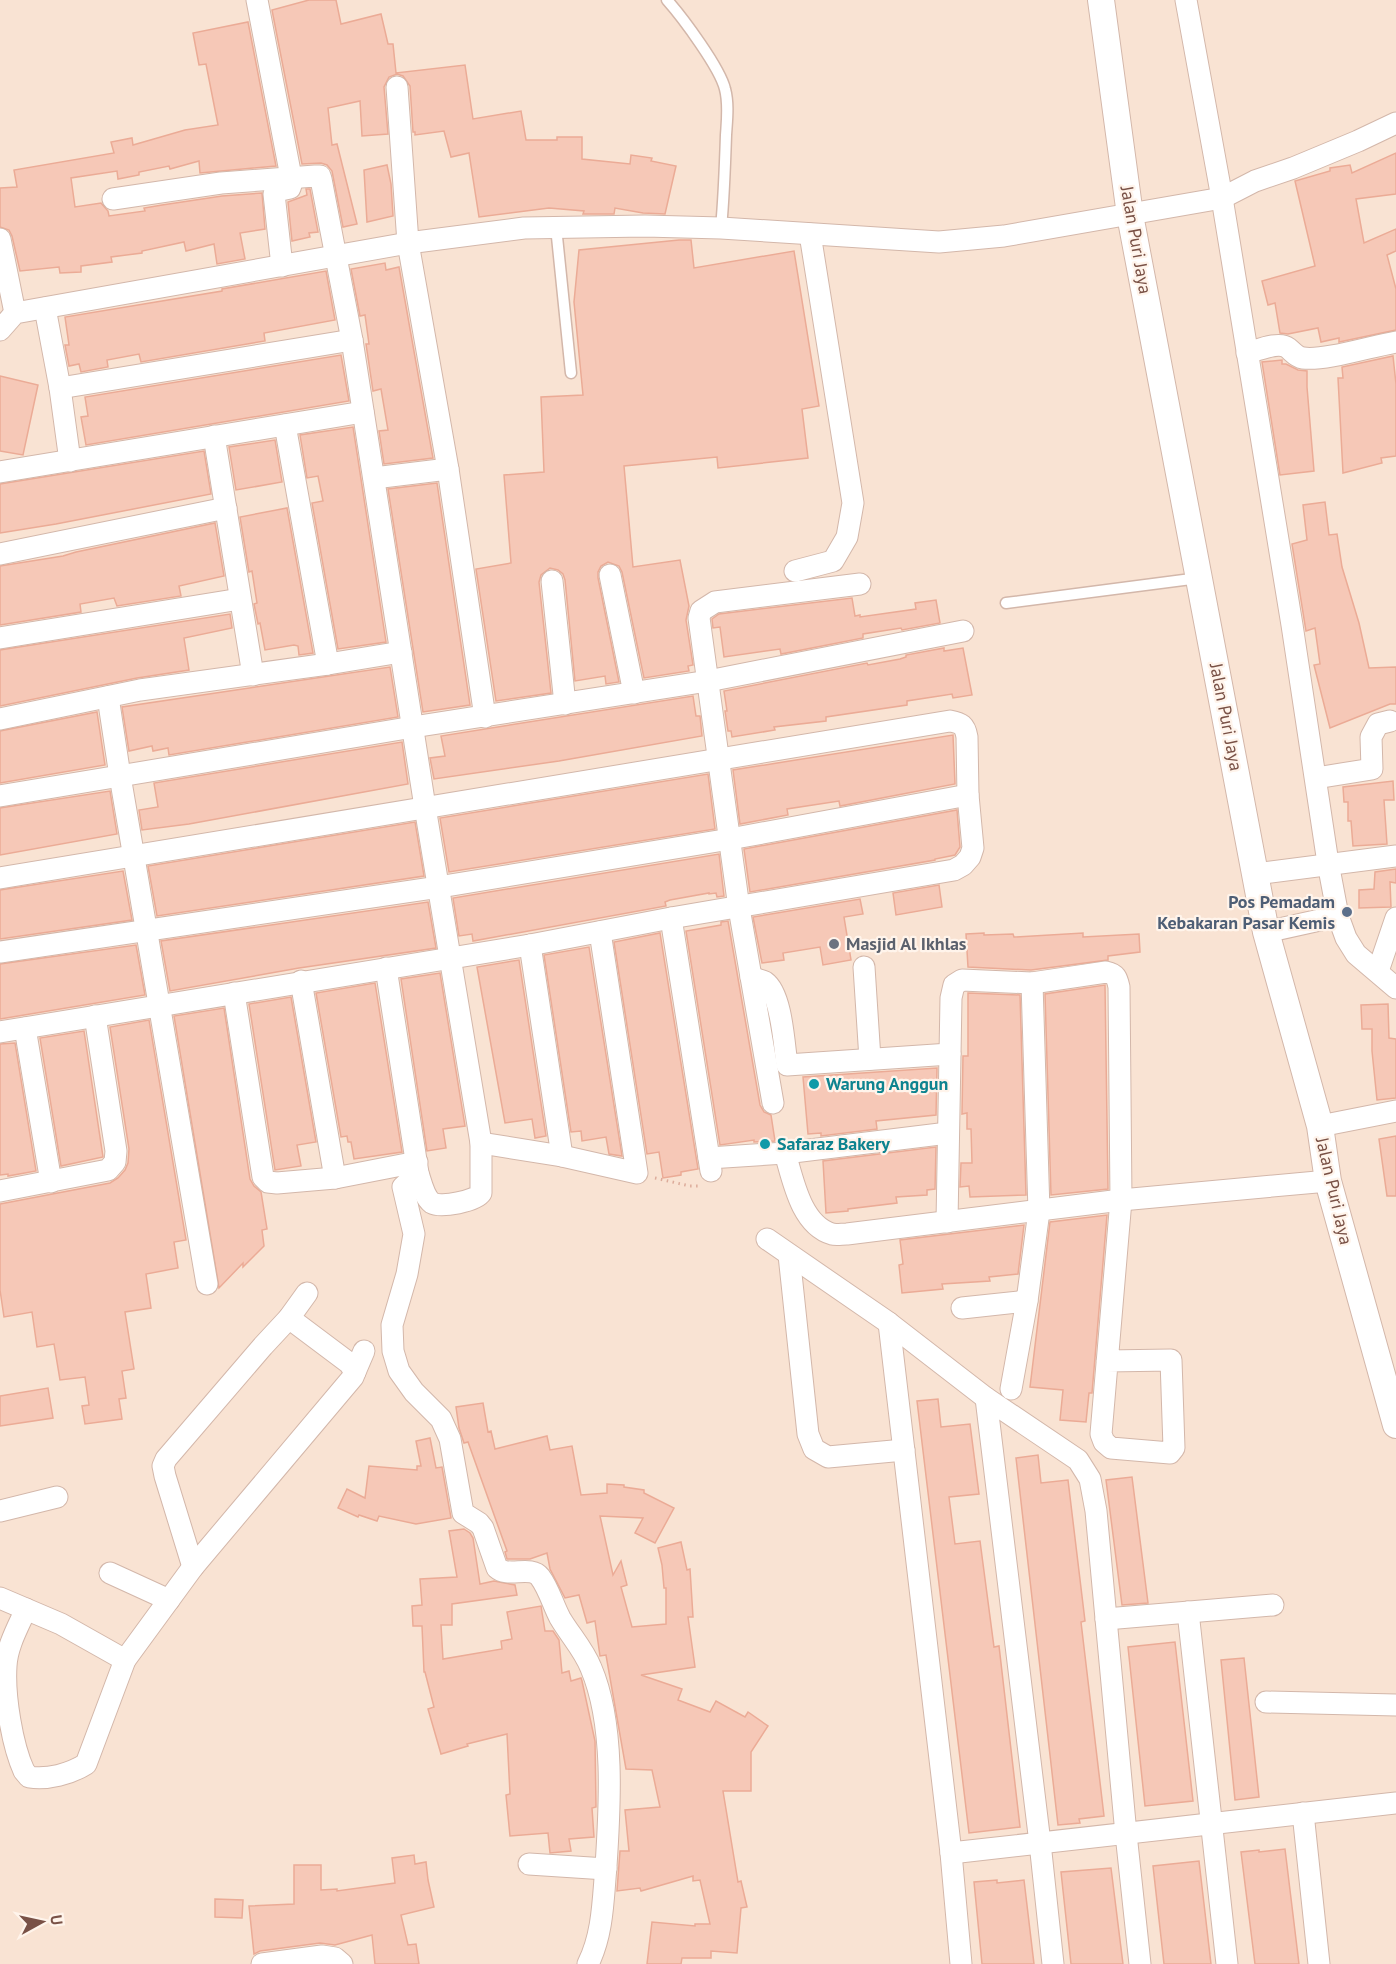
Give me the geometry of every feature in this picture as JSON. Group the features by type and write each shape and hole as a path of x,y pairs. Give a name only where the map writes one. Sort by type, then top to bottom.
{"street":[{"path":"257,0 292,186 276,191 274,194 282,266"},
{"name":"Jalan Puri Jaya","path":"1101,0 1140,213 1200,578 1255,874 1275,929 1330,1124 1328,1181 1396,1425"},
{"path":"1186,0 1217,200 1247,353 1316,778 1335,917 1356,954 1396,988"},
{"path":"397,87 408,243 448,469 485,717"},
{"path":"0,330 15,313 408,243 524,228 721,228 939,242 1004,236 1217,200 1255,181 1304,163 1396,123"},
{"path":"113,199 221,183 320,176 352,340 425,807 452,958 481,1143 481,1193 479,1198 433,1203 421,1179 386,968"},
{"path":"795,571 833,561 847,537 853,503 810,234"},
{"path":"0,238 15,313"},
{"path":"45,308 60,388 70,461"},
{"path":"60,388 352,340"},
{"path":"1247,353 1280,345 1286,346 1298,357 1304,359 1396,342"},
{"path":"0,472 363,412"},
{"path":"285,425 328,664"},
{"path":"214,436 253,675"},
{"path":"374,478 448,469"},
{"path":"0,554 226,508"},
{"path":"610,575 634,693"},
{"path":"552,581 565,704"},
{"path":"773,1103 739,908 699,618 701,610 715,602 860,584"},
{"path":"0,638 240,599"},
{"path":"0,796 413,727 708,681 963,631"},
{"path":"0,719 108,697 401,652"},
{"path":"108,697 207,1284"},
{"path":"0,878 950,721 961,723 967,737 968,795 973,848 970,857 954,870 671,918 530,945 0,1032"},
{"path":"1316,778 1372,769 1371,737 1378,724 1390,721"},
{"path":"0,952 439,886 730,839 968,795"},
{"path":"1255,874 1396,856"},
{"path":"1275,929 1335,917"},
{"path":"671,918 710,1164 948,1133"},
{"path":"1378,971 1396,918"},
{"path":"481,1143 562,1156 638,1173 600,932"},
{"path":"530,945 562,1156"},
{"path":"864,967 870,1059"},
{"path":"947,1222 951,998 954,985 962,980 1032,983 1112,973 1117,977 1119,987 1121,1200 1107,1361 1101,1434 1104,1442 1111,1448 1170,1453 1174,1448 1173,1364 1171,1360 1107,1361"},
{"path":"752,977 766,983 774,995 780,1016 787,1065 950,1053"},
{"path":"301,981 335,1178"},
{"path":"1011,1389 1027,1301 1039,1211 1032,983"},
{"path":"234,993 262,1177 268,1182 277,1183 335,1178 421,1179"},
{"path":"0,1191 108,1170 115,1162 116,1151 95,1016"},
{"path":"25,1028 51,1182"},
{"path":"1330,1124 1396,1111"},
{"path":"785,1153 801,1207 820,1227 832,1234 1121,1200 1328,1181"},
{"path":"421,1179 403,1187 414,1234 407,1274 392,1324 393,1351 399,1371 414,1392 441,1419 450,1439 463,1513 483,1528 497,1568 505,1572 532,1573 540,1577 560,1618 592,1670 601,1702 607,1748 610,1809 602,1916 599,1935 588,1964"},
{"path":"767,1239 889,1323 986,1398 1078,1460 1090,1479 1096,1511 1140,1964"},
{"path":"789,1255 808,1434 814,1449 828,1457 904,1450"},
{"path":"193,1567 163,1466 166,1459 262,1346 289,1318 308,1293"},
{"path":"962,1308 1027,1301"},
{"path":"289,1318 349,1363 355,1372"},
{"path":"889,1323 951,1853 961,1964"},
{"path":"26,1609 10,1645 6,1666 10,1719 21,1765 29,1777 45,1778 64,1774 86,1764 125,1660 193,1567 355,1372 364,1351"},
{"path":"986,1398 1041,1843 1053,1964"},
{"path":"0,1511 57,1497"},
{"path":"110,1574 169,1600"},
{"path":"0,1598 61,1624 125,1660"},
{"path":"1106,1619 1273,1605"},
{"path":"1188,1612 1227,1964"},
{"path":"1266,1702 1396,1705"},
{"path":"951,1853 1396,1803"},
{"path":"1303,1813 1319,1964"},
{"path":"529,1864 606,1869"},
{"path":"262,1964 322,1956 335,1958 342,1964"}],"lane":[{"path":"667,0 682,17 719,75 725,89 727,108 725,191 721,228"},
{"path":"556,227 571,373"},
{"path":"1006,603 1200,578"}],"path":[{"path":"638,1173 690,1186 700,1186 708,1182 711,1177 710,1164"}],"shaded area":[{"path":"0,0 1396,0 1396,1964 0,1964"}],"building":[{"path":"309,0 336,0 341,24 381,14 388,44 393,44 396,73 465,65 473,119 521,111 526,140 582,137 582,159 630,164 631,155 652,158 651,161 676,166 665,214 615,208 614,214 583,214 584,211 549,208 479,217 469,153 451,157 444,131 415,135 410,86 403,76 397,74 389,77 384,87 388,134 362,136 360,101 328,108 332,145 337,144 357,224 343,227 332,171 327,165 321,163 302,164 272,10"},
{"path":"248,22 276,166 200,173 199,161 170,169 169,166 139,172 139,175 118,179 117,171 71,178 75,207 101,203 109,216 145,211 144,208 162,205 262,193 265,229 240,233 245,259 217,264 214,244 186,251 184,242 142,251 142,253 111,257 112,262 81,266 81,272 60,273 59,267 20,271 12,236 9,230 0,227 0,188 17,187 14,170 114,153 111,142 132,138 133,145 185,130 218,125 206,64 199,65 193,33"},
{"path":"1396,153 1396,194 1356,199 1364,243 1396,229 1396,251 1387,255 1396,289 1396,330 1339,342 1339,338 1321,342 1318,328 1288,334 1280,333 1275,303 1268,305 1262,281 1315,266 1295,181 1330,171 1330,168 1350,165 1352,173"},
{"path":"387,165 393,216 367,222 364,170"},
{"path":"306,189 310,189 318,232 309,233 310,237 292,241 288,202 307,195"},
{"path":"691,240 694,268 794,251 819,406 802,409 808,458 718,468 717,457 624,466 633,567 680,560 689,606 686,620 693,665 688,666 689,671 644,678 622,572 619,566 608,562 601,566 598,578 619,682 606,684 605,676 575,681 565,580 563,574 558,570 550,568 541,575 539,582 551,693 496,701 476,569 511,563 504,475 544,472 541,397 583,395 574,302 579,250"},
{"path":"385,263 386,270 399,267 433,458 384,464 379,431 388,430 381,389 373,391 366,344 369,344 365,315 360,316 351,269"},
{"path":"326,271 335,320 264,333 265,341 141,362 139,354 107,360 108,367 81,372 79,364 69,366 65,345 69,345 65,317"},
{"path":"341,355 349,401 86,445 81,417 88,416 85,397"},
{"path":"1393,356 1396,384 1396,456 1381,458 1382,463 1343,473 1338,378 1343,378 1342,367"},
{"path":"1282,360 1282,364 1307,371 1314,471 1280,475 1262,362"},
{"path":"0,376 38,385 23,455 0,451"},
{"path":"353,427 386,642 338,649 312,503 323,501 318,476 307,478 300,435"},
{"path":"275,440 282,482 236,490 229,447"},
{"path":"204,451 211,494 0,533 0,484"},
{"path":"437,483 470,705 423,712 388,489"},
{"path":"1325,502 1329,535 1337,534 1342,567 1359,623 1369,668 1396,667 1396,704 1390,704 1330,728 1314,665 1320,664 1315,628 1306,631 1292,544 1307,540 1303,505"},
{"path":"287,508 313,653 299,655 298,646 294,645 265,650 254,604 257,603 252,571 249,572 240,517"},
{"path":"215,523 224,576 179,586 181,596 117,606 114,598 80,604 81,612 0,625 0,566 63,556"},
{"path":"852,598 855,616 860,615 860,617 916,609 915,603 936,600 940,623 863,634 863,638 781,654 780,649 724,657 720,627 713,628 712,619 719,614"},
{"path":"230,614 232,628 184,638 189,670 137,678 0,706 0,650"},
{"path":"944,648 944,651 963,648 972,695 953,698 952,694 907,701 907,705 826,717 826,721 774,727 775,730 732,737 731,731 728,731 724,691 867,663 868,665 900,659 906,655"},
{"path":"390,667 398,717 169,755 168,748 153,751 152,746 129,751 122,707"},
{"path":"693,696 696,716 700,716 702,736 559,761 434,779 430,758 445,756 441,736"},
{"path":"97,712 105,765 0,783 0,731"},
{"path":"953,735 955,784 840,806 839,801 787,809 788,815 740,824 733,770"},
{"path":"402,742 408,784 189,824 142,830 139,810 158,807 154,783"},
{"path":"708,774 715,829 449,872 440,818"},
{"path":"1393,781 1394,800 1384,800 1387,844 1353,846 1351,821 1348,821 1348,802 1344,802 1343,787"},
{"path":"110,791 117,834 0,855 0,808"},
{"path":"957,810 960,847 955,855 750,892 744,849"},
{"path":"415,822 424,876 157,916 148,866"},
{"path":"719,854 724,896 717,897 716,893 709,893 670,900 665,902 666,906 473,941 472,934 459,936 453,898"},
{"path":"1396,869 1396,883 1390,882 1391,907 1359,908 1359,890 1374,889 1375,872"},
{"path":"123,871 132,920 0,939 0,890"},
{"path":"939,885 942,907 896,915 893,893"},
{"path":"860,899 863,914 844,917 851,960 823,965 820,947 783,953 784,960 762,963 753,917"},
{"path":"428,902 436,948 299,968 170,991 161,941"},
{"path":"728,921 760,1105 764,1112 771,1115 775,1141 754,1142 754,1140 720,1145 686,931 721,925 721,922"},
{"path":"660,933 698,1169 663,1178 659,1152 647,1154 614,942"},
{"path":"984,933 984,935 1013,934 1014,937 1083,933 1083,937 1139,934 1140,952 1108,956 1108,960 1031,970 968,967 966,934"},
{"path":"136,945 145,995 0,1019 0,964"},
{"path":"589,947 622,1156 609,1154 606,1137 582,1141 581,1131 571,1132 544,955"},
{"path":"519,960 546,1136 535,1138 532,1119 505,1123 477,967"},
{"path":"440,973 465,1126 443,1129 446,1148 427,1151 401,979"},
{"path":"375,983 402,1152 354,1159 351,1142 348,1142 347,1136 341,1137 316,993"},
{"path":"1105,985 1108,1189 1051,1195 1045,994"},
{"path":"968,993 1020,995 1026,1195 970,1197 969,1186 960,1187 961,1163 972,1163 971,1129 967,1129 967,1113 962,1114 963,1056 968,1056"},
{"path":"291,997 316,1142 297,1145 301,1166 275,1170 249,1004"},
{"path":"1388,1004 1389,1038 1396,1039 1396,1098 1377,1100 1372,1029 1362,1029 1361,1005"},
{"path":"224,1008 250,1179 261,1192 267,1229 262,1230 264,1246 243,1267 243,1263 219,1288 174,1016"},
{"path":"149,1020 186,1240 174,1242 178,1268 146,1274 151,1308 125,1312 134,1369 122,1371 126,1398 119,1399 122,1419 85,1424 82,1406 89,1405 85,1377 60,1380 54,1344 37,1347 32,1312 4,1317 0,1290 0,1204 110,1183 125,1170 129,1149 110,1027"},
{"path":"84,1031 103,1157 61,1166 40,1038"},
{"path":"15,1043 36,1171 8,1176 8,1174 0,1175 0,1044"},
{"path":"937,1068 936,1115 876,1121 877,1129 821,1136 821,1133 808,1134 803,1077"},
{"path":"1396,1136 1396,1196 1387,1196 1379,1139"},
{"path":"936,1147 935,1189 927,1190 927,1195 896,1197 897,1203 826,1213 823,1161"},
{"path":"1107,1215 1092,1393 1089,1393 1086,1422 1060,1420 1063,1390 1030,1387 1050,1222"},
{"path":"1024,1225 1018,1274 989,1277 990,1281 942,1284 943,1289 902,1293 899,1265 903,1264 900,1240"},
{"path":"48,1388 53,1418 0,1426 0,1396"},
{"path":"938,1399 941,1427 970,1424 979,1494 949,1497 955,1544 980,1541 994,1647 999,1646 1020,1827 969,1833 917,1401"},
{"path":"483,1403 488,1432 491,1431 495,1449 547,1436 550,1450 572,1446 581,1495 607,1493 607,1484 624,1485 624,1487 644,1490 644,1493 674,1508 655,1543 635,1533 643,1518 600,1516 613,1575 621,1561 627,1585 621,1587 632,1627 666,1624 666,1588 664,1588 658,1548 681,1542 687,1570 690,1569 693,1617 688,1617 695,1667 641,1675 682,1689 678,1700 710,1712 716,1701 745,1717 748,1712 768,1726 751,1752 751,1791 723,1791 738,1882 741,1881 747,1907 741,1908 737,1953 711,1951 711,1958 682,1958 681,1964 647,1964 652,1922 695,1926 695,1924 710,1924 700,1880 693,1881 693,1876 641,1891 640,1888 617,1891 620,1851 629,1851 625,1810 660,1807 652,1770 626,1769 606,1655 600,1656 595,1621 587,1623 579,1595 565,1598 550,1569 547,1553 530,1559 507,1559 505,1552 507,1551 468,1442 464,1443 459,1428 456,1407"},
{"path":"430,1438 436,1468 442,1467 451,1518 416,1524 379,1516 377,1521 359,1515 358,1517 338,1508 347,1489 365,1498 369,1466 417,1470 417,1466 421,1466 416,1441"},
{"path":"1038,1455 1041,1483 1068,1480 1085,1621 1081,1622 1104,1816 1079,1819 1080,1823 1058,1825 1016,1458"},
{"path":"1132,1477 1148,1603 1122,1605 1106,1480"},
{"path":"464,1529 473,1538 480,1584 494,1581 515,1585 517,1595 452,1604 452,1625 441,1625 443,1659 502,1649 501,1641 512,1639 507,1612 541,1606 545,1631 553,1631 559,1640 562,1673 569,1671 571,1681 581,1678 582,1681 595,1741 596,1807 592,1808 594,1837 569,1839 571,1851 550,1853 548,1833 510,1836 506,1795 510,1794 507,1734 467,1744 468,1746 441,1754 428,1709 434,1707 424,1672 422,1626 413,1626 412,1606 422,1605 420,1579 457,1577 449,1531"},
{"path":"1175,1642 1193,1801 1145,1806 1128,1647"},
{"path":"1244,1658 1259,1797 1235,1800 1221,1660"},
{"path":"1285,1849 1299,1964 1255,1964 1241,1852"},
{"path":"414,1855 415,1864 426,1862 434,1907 401,1915 408,1945 416,1944 419,1964 375,1964 372,1935 335,1945 320,1943 260,1951 254,1954 249,1906 294,1904 294,1865 321,1865 321,1890 337,1889 337,1891 395,1883 392,1858"},
{"path":"1199,1861 1211,1964 1164,1964 1153,1866"},
{"path":"1111,1868 1123,1964 1071,1964 1061,1872"},
{"path":"997,1880 997,1883 1024,1880 1034,1964 982,1964 974,1882"},
{"path":"215,1899 243,1900 242,1918 215,1917"}],"place":[{"name":"Pos Pemadam Kebakaran Pasar Kemis","path":"1347,912"},
{"name":"Masjid Al Ikhlas","path":"834,944"},
{"name":"Warung Anggun","path":"814,1084"},
{"name":"Safaraz Bakery","path":"765,1144"}]}
